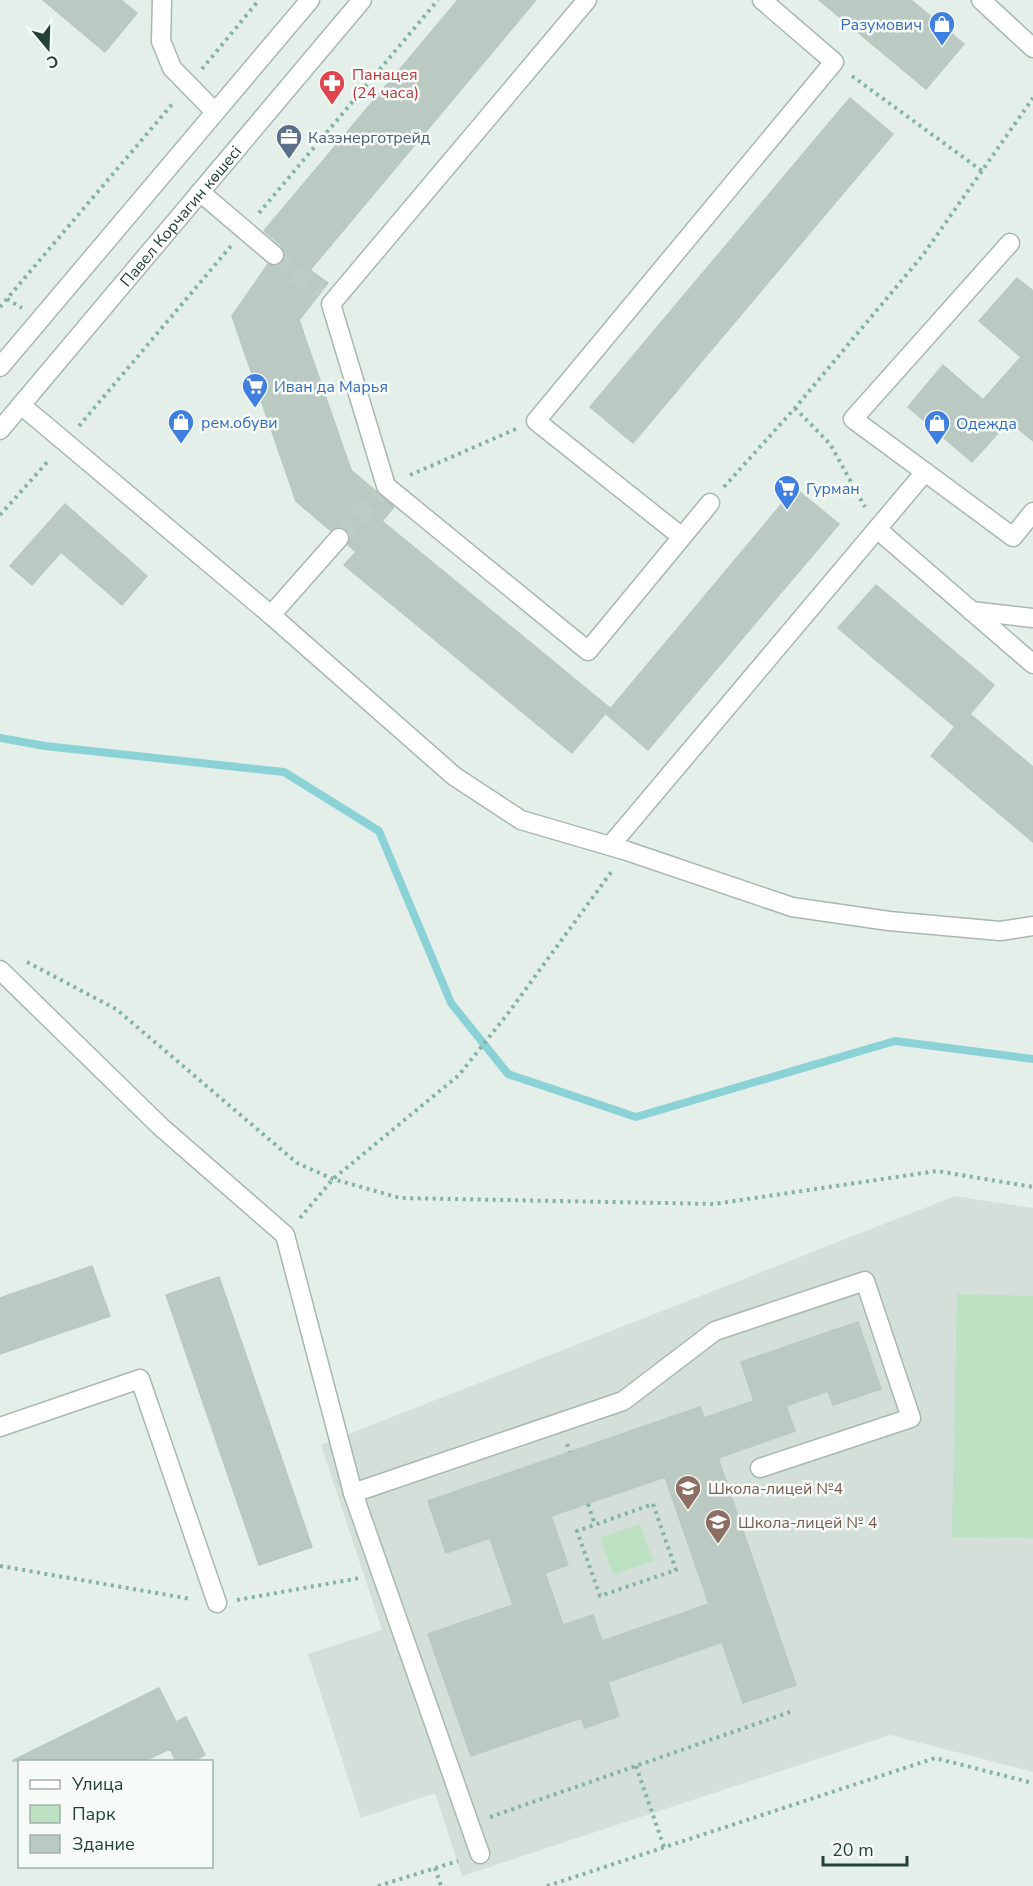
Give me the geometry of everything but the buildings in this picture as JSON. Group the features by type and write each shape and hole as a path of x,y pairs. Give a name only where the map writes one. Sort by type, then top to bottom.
{"street":[{"path":"162,0 161,41 172,68 215,112"},
{"path":"0,367 310,0"},
{"name":"Павел Корчагин көшесі","path":"0,430 362,0"},
{"path":"587,0 325,298 382,489 588,651 710,502"},
{"path":"681,537 536,421 834,62 762,0"},
{"path":"981,0 1033,48"},
{"path":"200,192 274,255"},
{"path":"1010,243 853,419 1013,537 1033,512"},
{"path":"21,405 271,615 454,776 521,820 618,848 792,907 889,921 1000,931 1033,926"},
{"path":"618,848 925,472"},
{"path":"877,529 1033,664"},
{"path":"271,615 339,538"},
{"path":"971,611 1033,618"},
{"path":"0,970 161,1127 285,1235 353,1493 480,1854"},
{"path":"353,1493 623,1401 715,1332 866,1281 911,1418 760,1468"},
{"path":"0,1427 140,1379 217,1604"}],"path":[{"path":"0,307 259,0"},
{"path":"0,515 65,442 438,0"},
{"path":"834,62 982,171"},
{"path":"710,502 795,408 923,255 1033,98"},
{"path":"795,408 830,444 877,529"},
{"path":"382,489 536,421"},
{"path":"285,1235 333,1179 459,1075 509,1012 618,848"},
{"path":"21,959 116,1009 297,1163 333,1179 400,1198 714,1204 937,1171 1033,1187"},
{"path":"588,1504 595,1525"},
{"path":"653,1504 676,1570 600,1596 577,1531 595,1525 653,1504"},
{"path":"469,1824 790,1712"},
{"path":"547,1886 935,1758 1033,1783"},
{"path":"636,1766 664,1847"},
{"path":"378,1886 480,1854"},
{"path":"435,1868 441,1886"}],"shaded area":[{"name":"Школа-лицей №4","path":"955,1196 1033,1208 1033,1772 890,1735 462,1876 435,1793 361,1818 308,1654 382,1630 321,1445"}],"green space":[{"path":"957,1294 1033,1296 1033,1538 952,1537"},
{"path":"640,1524 653,1561 613,1575 600,1538"}],"waterway":[{"path":"0,738 45,746 284,772 379,831 451,1003 508,1074 636,1117 895,1041 1033,1059"}],"tunnel":[{"path":"274,255 319,293"},
{"path":"339,538 379,493"}],"place":[{"name":"Разумович","path":"942,47"},
{"name":"Панацея (24 часа)","path":"332,106"},
{"name":"Казэнерготрейд","path":"289,160"},
{"name":"Иван да Марья","path":"255,409"},
{"name":"рем.обуви","path":"181,445"},
{"name":"Одежда","path":"937,446"},
{"name":"Гурман","path":"787,511"},
{"name":"Школа-лицей №4","path":"688,1511"},
{"name":"Школа-лицей № 4","path":"718,1545"}]}
